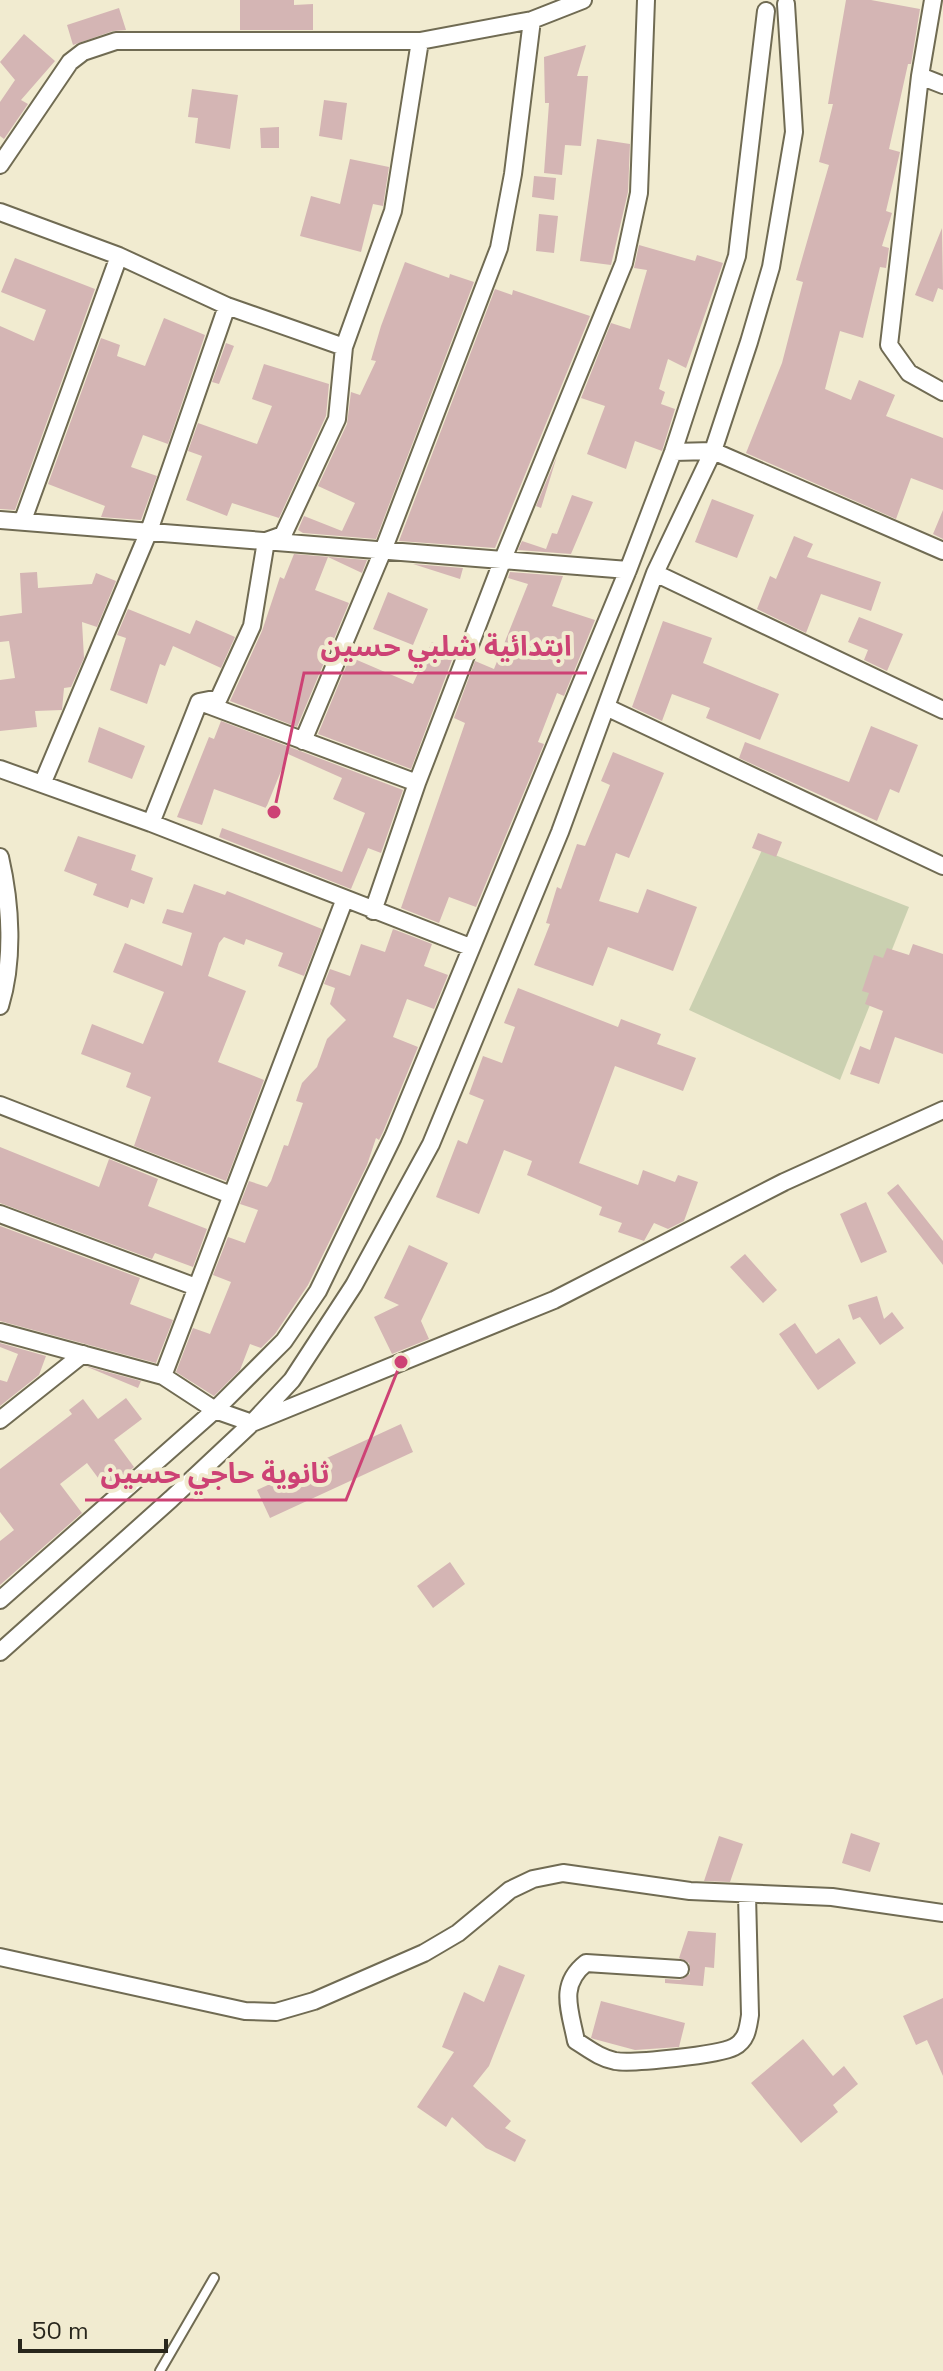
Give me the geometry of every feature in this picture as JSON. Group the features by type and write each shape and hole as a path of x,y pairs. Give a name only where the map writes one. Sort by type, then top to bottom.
{"street":[{"path":"0,165 70,62 83,52 107,43 138,39 420,41 532,20 583,0"},
{"path":"373,911 417,783 503,559 624,263 639,193 646,0"},
{"path":"933,0 920,76 889,345 909,373 943,392"},
{"path":"0,1600 215,1410 284,1341 318,1291 393,1137 628,570 673,452 737,256 763,6 778,13 786,2"},
{"path":"0,1652 252,1423 292,1380 354,1285 431,1144 560,832 655,573 713,451 771,267 794,132 786,2"},
{"path":"303,741 384,548 499,248 513,174 532,20"},
{"path":"266,541 283,535 337,419 344,347 393,211 420,41"},
{"path":"920,76 943,85"},
{"path":"0,212 119,256 227,306 344,347"},
{"path":"23,520 119,256"},
{"path":"43,782 149,531 227,306"},
{"path":"673,452 713,451 943,551"},
{"path":"0,520 384,548 628,570"},
{"path":"199,702 219,698 252,626 266,541"},
{"path":"655,573 943,710"},
{"path":"199,702 417,783"},
{"path":"151,823 199,702"},
{"path":"606,707 943,866"},
{"path":"0,769 43,782 344,901 470,947"},
{"path":"0,857 7,886 9,977 0,1006"},
{"path":"163,1376 344,901"},
{"path":"0,1105 231,1195"},
{"path":"0,1332 163,1376 215,1410 252,1423 554,1300 784,1182 943,1110"},
{"path":"0,1214 196,1287"},
{"path":"0,1420 83,1354"},
{"path":"0,1957 245,2011 276,2012 314,2001 424,1953 458,1933 510,1890 533,1879 563,1873 747,1895 832,1897 943,1913"},
{"path":"680,1969 586,1963 573,1973 566,1992 576,2041 600,2057 619,2062 703,2054 735,2047 747,2034 750,2015 747,1895"}],"lane":[{"path":"160,2371 214,2278"}],"green space":[{"path":"762,850 909,907 840,1080 689,1010"}],"building":[{"path":"240,0 294,0 294,5 313,4 313,30 240,30"},
{"path":"846,0 871,0 920,9 911,64 908,64 889,149 900,152 886,211 892,213 882,246 889,248 886,268 880,267 863,338 840,331 825,389 851,400 859,380 895,395 886,416 943,438 943,490 911,478 896,519 746,453 782,363 803,282 796,280 829,165 819,162 833,104 828,104"},
{"path":"119,8 126,30 113,31 73,45 67,25"},
{"path":"24,34 55,61 21,100 28,104 4,139 0,136 0,102 15,80 0,62"},
{"path":"586,45 577,76 588,76 581,146 565,145 562,175 544,173 549,103 545,103 544,57"},
{"path":"192,89 238,95 230,149 195,143 198,118 188,117"},
{"path":"324,100 347,103 342,140 319,136"},
{"path":"279,127 279,148 261,148 260,128"},
{"path":"597,139 630,144 628,192 611,265 580,261"},
{"path":"350,159 389,167 383,206 373,204 361,252 300,236 311,196 340,204"},
{"path":"534,176 556,178 554,200 532,197"},
{"path":"539,214 558,216 554,253 536,251"},
{"path":"942,228 943,290 938,288 933,302 915,295"},
{"path":"639,245 695,261 697,255 723,263 686,368 668,359 659,389 665,392 661,404 675,409 662,451 635,441 626,469 587,454 605,406 581,398 611,323 630,329 647,270 634,268"},
{"path":"15,258 95,289 15,510 0,509 0,326 34,341 46,310 1,292"},
{"path":"405,262 449,278 450,274 474,282 376,539 303,533 298,530 304,516 342,531 355,503 318,486 347,424 351,392 360,395 376,361 371,360"},
{"path":"495,289 512,295 513,290 590,316 495,548 399,541"},
{"path":"164,318 205,335 168,444 143,435 131,467 157,476 141,520 101,517 105,506 48,484 101,338 120,345 117,356 145,366"},
{"path":"226,343 234,346 219,384 212,382"},
{"path":"264,364 329,384 326,416 279,518 232,503 227,516 186,500 202,456 188,451 198,423 257,444 272,406 252,399"},
{"path":"557,456 541,508 536,506"},
{"path":"572,495 593,502 571,554 518,550 522,541 546,549 552,533 557,534"},
{"path":"712,499 754,515 737,558 695,542"},
{"path":"943,510 943,539 933,534"},
{"path":"794,536 813,544 807,557 881,582 871,611 821,594 806,633 757,609 770,576 776,579"},
{"path":"294,554 367,560 362,573 328,557 315,590 349,603 297,727 230,701 262,631 280,577 284,579"},
{"path":"413,564 463,568 460,579"},
{"path":"37,572 38,588 92,584 96,573 116,581 97,627 82,622 84,658 71,687 64,688 62,710 35,711 37,727 0,731 0,680 15,678 9,641 0,642 0,616 22,613 20,573"},
{"path":"510,572 563,576 552,606 595,620 564,696 557,693 538,742 544,744 476,907 449,897 439,923 401,908 465,723 454,718 475,661 494,669 528,584 508,578"},
{"path":"388,592 428,609 413,645 373,629"},
{"path":"128,609 190,634 196,620 235,637 221,668 173,646 165,666 160,664 147,704 110,690 126,638 117,635"},
{"path":"859,617 903,634 887,671 864,660 868,650 848,642"},
{"path":"663,621 712,638 703,663 779,694 760,740 706,718 710,708 672,694 662,721 632,707"},
{"path":"432,642 455,652 411,769 318,734 350,657 413,684"},
{"path":"221,721 403,790 381,853 368,848 351,889 219,837 222,828 342,872 365,813 333,799 342,778 288,754 266,808 214,789 202,825 177,817 209,737 214,739"},
{"path":"871,726 918,745 899,793 890,789 877,821 739,758 745,742 849,782"},
{"path":"99,727 145,746 132,779 88,762"},
{"path":"613,752 664,773 629,858 616,853 599,901 638,913 647,889 697,907 673,971 608,947 593,986 534,965 550,924 546,923 557,887 561,889 577,844 585,846 610,785 601,781"},
{"path":"758,833 782,842 776,857 752,848"},
{"path":"78,836 136,855 131,870 153,878 144,904 131,899 128,908 93,895 97,884 64,871"},
{"path":"194,884 225,895 227,891 322,929 304,976 278,966 283,953 246,939 244,945 224,937 219,943 208,976 246,991 218,1062 264,1080 226,1181 134,1146 151,1097 126,1087 131,1073 81,1054 92,1024 143,1044 164,992 113,972 125,943 182,966 192,933 162,923 167,909 183,913"},
{"path":"393,929 432,944 424,966 448,975 434,1009 407,999 393,1037 418,1047 383,1132 379,1140 376,1138 367,1165 308,1285 275,1334 261,1348 250,1344 240,1370 214,1396 176,1372 193,1328 210,1334 231,1282 213,1275 228,1237 245,1243 258,1210 240,1204 249,1181 267,1187 271,1181 284,1145 288,1146 303,1103 296,1101 302,1083 317,1067 327,1039 346,1020 330,1004 335,988 324,984 330,969 350,976 361,944 385,952"},
{"path":"913,944 943,954 943,1054 895,1037 879,1084 850,1074 860,1046 870,1050 883,1011 865,1004 869,993 862,991 874,955 883,958 887,948 909,955"},
{"path":"518,988 618,1027 621,1019 661,1034 657,1044 696,1058 683,1091 615,1066 579,1163 638,1185 643,1170 675,1182 678,1175 698,1182 684,1221 668,1229 654,1223 644,1241 618,1232 622,1223 599,1215 602,1207 527,1175 532,1161 504,1150 479,1214 436,1197 458,1140 467,1144 484,1100 469,1094 483,1056 502,1063 515,1027 504,1023"},
{"path":"0,1147 99,1187 109,1159 158,1179 148,1206 207,1229 193,1267 155,1253 152,1259 0,1203"},
{"path":"898,1184 943,1241 943,1265 887,1193"},
{"path":"866,1202 887,1252 861,1263 840,1214"},
{"path":"0,1226 140,1278 130,1304 173,1320 156,1363 0,1321"},
{"path":"409,1245 448,1263 421,1321 429,1339 392,1354 374,1317 399,1305 384,1298"},
{"path":"745,1254 777,1290 763,1303 730,1267"},
{"path":"877,1296 884,1319 892,1312 904,1328 880,1345 860,1317 853,1320 848,1305"},
{"path":"795,1323 816,1354 839,1338 856,1363 818,1390 779,1334"},
{"path":"0,1343 46,1356 39,1375 0,1406 0,1380 7,1382 18,1354 0,1347"},
{"path":"85,1366 141,1381 138,1388"},
{"path":"126,1398 142,1419 114,1440 134,1467 107,1490 87,1463 60,1484 82,1513 0,1585 0,1541 14,1530 0,1512 0,1469 72,1414 69,1410 83,1399 98,1419"},
{"path":"401,1424 413,1452 270,1518 257,1490"},
{"path":"450,1562 465,1584 433,1608 417,1586"},
{"path":"851,1833 880,1843 870,1872 842,1863"},
{"path":"719,1836 743,1844 730,1882 704,1881"},
{"path":"688,1931 716,1933 714,1968 705,1967 703,1986 665,1983 665,1979 680,1980 690,1974 689,1963 679,1958"},
{"path":"499,1965 525,1975 489,2066 473,2086 511,2121 505,2128 526,2140 515,2162 486,2148 452,2117 446,2127 417,2107 454,2052 442,2047 464,1992 484,2002"},
{"path":"943,1998 943,2076 927,2040 916,2045 903,2016"},
{"path":"601,2001 685,2023 679,2047 635,2050 591,2038"},
{"path":"803,2039 833,2076 844,2066 858,2084 833,2105 838,2112 801,2143 751,2083"}],"place":[{"name":"ابتدائية شلبي حسين","path":"274,812"},
{"name":"ثانوية حاجي حسين","path":"401,1362"}]}
